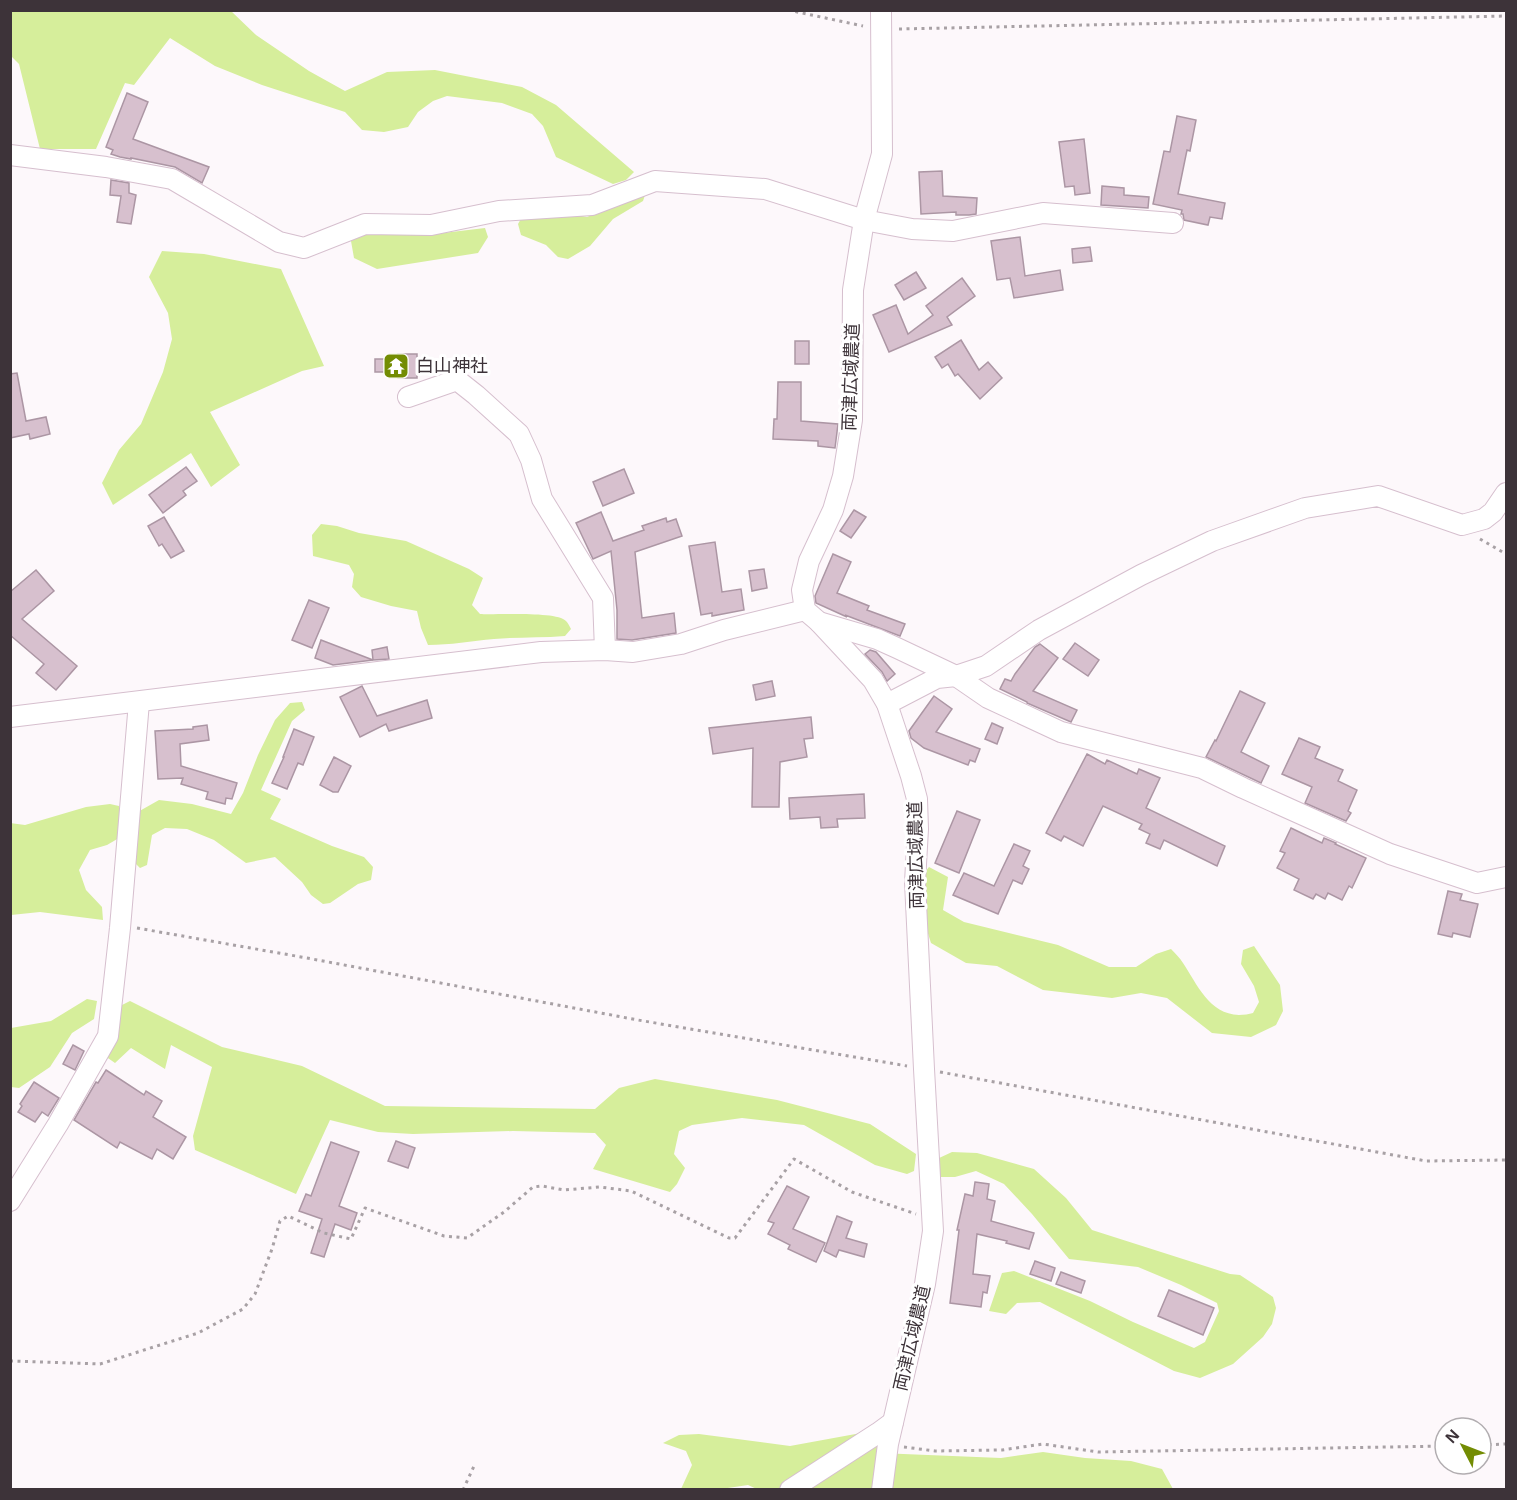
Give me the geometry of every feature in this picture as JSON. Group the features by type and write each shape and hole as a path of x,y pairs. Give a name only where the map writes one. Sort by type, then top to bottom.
{"street":[{"name":"両津広域農道","path":"881,20 882,154 864,220 853,290 852,420 843,476 833,510 809,561 802,590 812,616 873,680 887,704 916,799 918,828 915,882 933,1231 925,1284 892,1422 882,1490"},
{"path":"10,155 172,178 279,242 304,248 365,224 431,225 499,211 592,205 655,181 765,189 864,220 912,229 953,231 1043,213 1173,223"},
{"path":"408,397 457,380 477,395 519,434 531,460 542,499 603,598 605,650"},
{"path":"887,704 937,678 956,676 986,666 1039,630 1142,574 1212,541 1305,508 1377,496 1462,525 1484,519 1493,512 1506,493"},
{"path":"10,717 541,651 633,651 681,644 724,630 812,616 877,639 956,676 988,698 1061,732 1202,768 1390,854 1477,883 1506,877"},
{"path":"10,1201 58,1124 108,1036 120,928 139,702"},
{"path":"790,1490 892,1422"}],"path":[{"path":"788,10 881,20 1506,16"},
{"path":"1462,525 1506,554"},
{"path":"120,928 132,928 295,956 638,1020 924,1069 1426,1161 1506,1160"},
{"path":"10,1360 100,1364 198,1333 243,1309 255,1293 280,1221 288,1216 324,1233 351,1239 365,1208 444,1236 467,1238 504,1212 533,1187 542,1186 564,1190 600,1187 631,1191 729,1238 735,1238 794,1159 852,1192 932,1220"},
{"path":"888,1444 935,1451 1002,1450 1043,1444 1098,1452 1433,1446"},
{"path":"463,1490 474,1466"}],"green space":[{"path":"11,11 231,11 256,35 309,71 345,91 387,72 435,70 522,87 556,105 634,172 626,180 613,184 556,157 543,126 532,114 502,103 447,96 433,101 418,112 408,127 384,132 362,130 345,112 262,85 215,66 170,38 134,85 125,83 96,149 40,149 19,64 11,56"},
{"path":"645,195 643,201 613,219 590,246 568,259 558,257 546,245 521,235 518,224 522,217 547,210 587,217"},
{"path":"485,228 488,237 478,253 377,269 354,258 351,241 364,233 443,233"},
{"path":"162,251 204,254 281,269 324,366 302,371 210,412 240,465 211,487 191,453 113,505 102,483 119,450 141,424 163,372 172,339 168,313 149,277"},
{"path":"321,524 406,541 469,569 483,578 472,605 480,614 551,616 566,621 571,629 565,636 503,638 428,645 417,611 361,597 352,587 354,574 349,565 313,556 312,535"},
{"path":"302,702 305,710 292,721 261,790 281,799 270,819 364,857 373,867 371,880 358,884 330,903 323,904 311,895 302,882 275,857 246,863 214,840 187,829 165,828 152,835 147,865 140,868 135,863 136,813 159,800 192,804 231,814 243,793 275,720 290,703"},
{"path":"110,804 119,806 119,838 107,845 90,850 79,870 86,890 102,907 103,920 40,912 11,915 10,823 25,825 86,807"},
{"path":"929,867 948,877 943,910 964,922 1058,945 1109,967 1136,967 1156,954 1171,949 1212,1004 1229,1013 1239,1015 1253,1013 1259,1002 1254,986 1241,964 1243,950 1254,946 1280,985 1283,1011 1276,1025 1251,1037 1212,1033 1167,998 1141,993 1112,998 1043,990 997,966 966,963 931,943 925,924 924,873"},
{"path":"87,999 97,1001 94,1019 72,1033 50,1067 19,1088 11,1087 11,1028 51,1021"},
{"path":"130,1001 222,1047 302,1066 385,1106 595,1109 619,1088 655,1079 777,1100 870,1124 916,1154 914,1171 907,1174 875,1165 804,1125 742,1118 692,1125 679,1131 674,1154 685,1168 670,1192 593,1169 606,1145 595,1133 513,1131 413,1134 378,1132 330,1120 296,1194 195,1150 193,1136 212,1067 171,1045 165,1069 131,1048 115,1063 105,1056 122,1005"},
{"path":"952,1152 977,1153 1034,1169 1066,1198 1092,1230 1230,1274 1240,1275 1273,1297 1276,1308 1272,1324 1263,1337 1233,1364 1200,1378 1174,1371 1040,1302 1017,1303 1006,1314 989,1311 1002,1273 1014,1271 1090,1301 1194,1348 1205,1342 1219,1311 1217,1303 1138,1267 1069,1259 1004,1184 976,1171 955,1177 941,1177 936,1167 937,1159"},
{"path":"861,1433 882,1439 879,1453 1001,1458 1043,1452 1131,1461 1162,1469 1173,1489 759,1490 748,1485 721,1489 681,1489 692,1465 686,1451 663,1443 679,1435 699,1434 790,1446"}],"building":[{"path":"127,93 148,102 133,139 209,167 202,183 175,167 111,154 113,150 106,147"},
{"path":"1177,116 1196,120 1178,194 1225,203 1222,219 1210,217 1208,225 1184,220 1182,210 1153,204 1164,151 1170,152"},
{"path":"1084,139 1090,193 1075,195 1074,186 1065,187 1059,142"},
{"path":"942,171 943,196 977,198 976,214 956,215 956,212 921,214 919,172"},
{"path":"111,180 129,183 129,193 136,195 131,224 117,222 121,196 110,195"},
{"path":"1102,186 1124,188 1124,195 1149,197 1148,208 1101,205"},
{"path":"1020,237 1025,276 1060,270 1063,290 1014,298 1010,278 997,280 991,241"},
{"path":"1090,247 1092,261 1073,263 1072,249"},
{"path":"916,272 926,288 904,300 895,285"},
{"path":"962,278 975,296 947,317 952,325 889,352 873,315 896,305 908,334 933,315 926,306"},
{"path":"961,340 979,370 988,362 1002,378 980,399 958,374 955,376 948,364 942,368 935,357"},
{"path":"795,341 809,341 809,364 795,364"},
{"name":"白山神社","path":"398,354 417,354 417,360 434,360 434,371 417,372 417,378 398,378 398,372 375,372 375,359 399,359"},
{"path":"17,373 26,421 46,417 50,434 30,439 29,434 10,438 10,374"},
{"path":"778,382 801,382 801,421 838,424 835,448 818,446 818,441 773,439 774,419 777,419"},
{"path":"186,467 197,481 183,491 186,495 163,513 149,495"},
{"path":"624,469 634,493 603,506 593,482"},
{"path":"854,510 866,517 851,538 840,531"},
{"path":"601,512 613,541 644,530 642,526 666,518 667,522 676,519 682,536 635,552 642,618 674,613 676,633 632,640 617,639 617,610 611,551 593,559 576,523"},
{"path":"164,517 184,551 171,558 162,544 159,546 148,526"},
{"path":"715,542 722,592 741,589 744,610 712,616 712,613 701,615 689,546"},
{"path":"833,554 851,562 837,593 869,606 867,610 905,624 900,636 816,603 815,596"},
{"path":"764,569 767,588 752,591 749,571"},
{"path":"36,570 54,591 22,619 77,666 56,690 36,673 44,664 10,635 10,592"},
{"path":"309,600 329,608 312,648 292,640"},
{"path":"321,640 373,660 333,665 315,658"},
{"path":"1075,643 1099,660 1088,676 1063,659"},
{"path":"1040,644 1058,658 1033,691 1077,710 1071,722 1000,689 1005,679 1011,681 1035,647"},
{"path":"387,647 389,659 373,660 372,650"},
{"path":"870,650 876,652 895,674 887,681 882,672 865,654"},
{"path":"772,681 775,696 756,700 753,685"},
{"path":"362,686 377,716 427,700 432,718 389,731 386,724 360,737 340,697"},
{"path":"1240,691 1265,703 1241,752 1269,766 1261,783 1206,757"},
{"path":"934,696 952,709 936,732 980,749 975,762 970,760 968,765 924,748 911,738 909,731"},
{"path":"811,717 813,738 804,739 807,757 780,762 779,807 752,807 753,748 713,754 709,728"},
{"path":"992,723 1003,728 997,744 985,739"},
{"path":"207,725 209,740 180,744 181,766 237,783 232,799 226,798 225,804 206,799 208,792 181,784 183,778 158,779 155,731 193,729 193,727"},
{"path":"294,729 314,737 303,765 298,763 287,789 272,783"},
{"path":"1299,738 1320,747 1315,758 1343,770 1338,781 1357,790 1348,811 1351,813 1346,821 1305,803 1312,787 1282,774"},
{"path":"1087,754 1105,764 1107,760 1137,774 1139,769 1160,778 1146,808 1225,846 1217,866 1164,840 1160,849 1146,843 1150,834 1139,829 1142,824 1103,806 1083,846 1064,836 1061,841 1046,833"},
{"path":"334,757 351,766 338,792 333,792 320,785"},
{"path":"864,794 865,818 837,819 838,827 821,828 820,817 790,819 789,798"},
{"path":"957,811 980,820 959,873 935,863"},
{"path":"1291,828 1322,843 1324,838 1366,858 1352,888 1349,886 1342,900 1328,893 1325,899 1316,894 1313,899 1294,890 1299,879 1277,868 1285,853 1280,851"},
{"path":"1014,844 1030,851 1023,866 1029,869 1022,884 1013,880 998,914 953,895 964,873 994,886"},
{"path":"1448,891 1462,894 1460,900 1478,904 1470,937 1453,933 1452,937 1438,934"},
{"path":"73,1045 84,1051 75,1070 63,1064"},
{"path":"106,1070 144,1095 146,1091 162,1101 153,1117 186,1137 173,1159 157,1149 152,1159 120,1142 117,1148 74,1120 96,1082 98,1083"},
{"path":"34,1082 59,1098 48,1116 42,1112 35,1122 18,1112 22,1106 20,1104"},
{"path":"396,1141 415,1148 408,1168 388,1161"},
{"path":"331,1142 359,1152 339,1206 357,1213 351,1230 335,1224 324,1257 311,1253 322,1219 299,1211 306,1194 311,1196"},
{"path":"975,1182 989,1184 987,1199 995,1201 991,1221 1034,1233 1029,1249 977,1234 973,1274 990,1276 987,1293 983,1292 981,1307 950,1303 959,1230 957,1230 965,1194 973,1196"},
{"path":"787,1186 809,1197 793,1229 825,1243 816,1262 788,1249 790,1245 768,1234 774,1223 768,1221"},
{"path":"837,1216 852,1222 846,1238 867,1244 864,1257 839,1250 836,1257 824,1251"},
{"path":"1035,1261 1055,1268 1051,1281 1030,1274"},
{"path":"1061,1272 1085,1281 1081,1293 1056,1284"},
{"path":"1169,1290 1214,1308 1203,1335 1158,1316"}],"place":[{"name":"白山神社","path":"396,366"}]}
